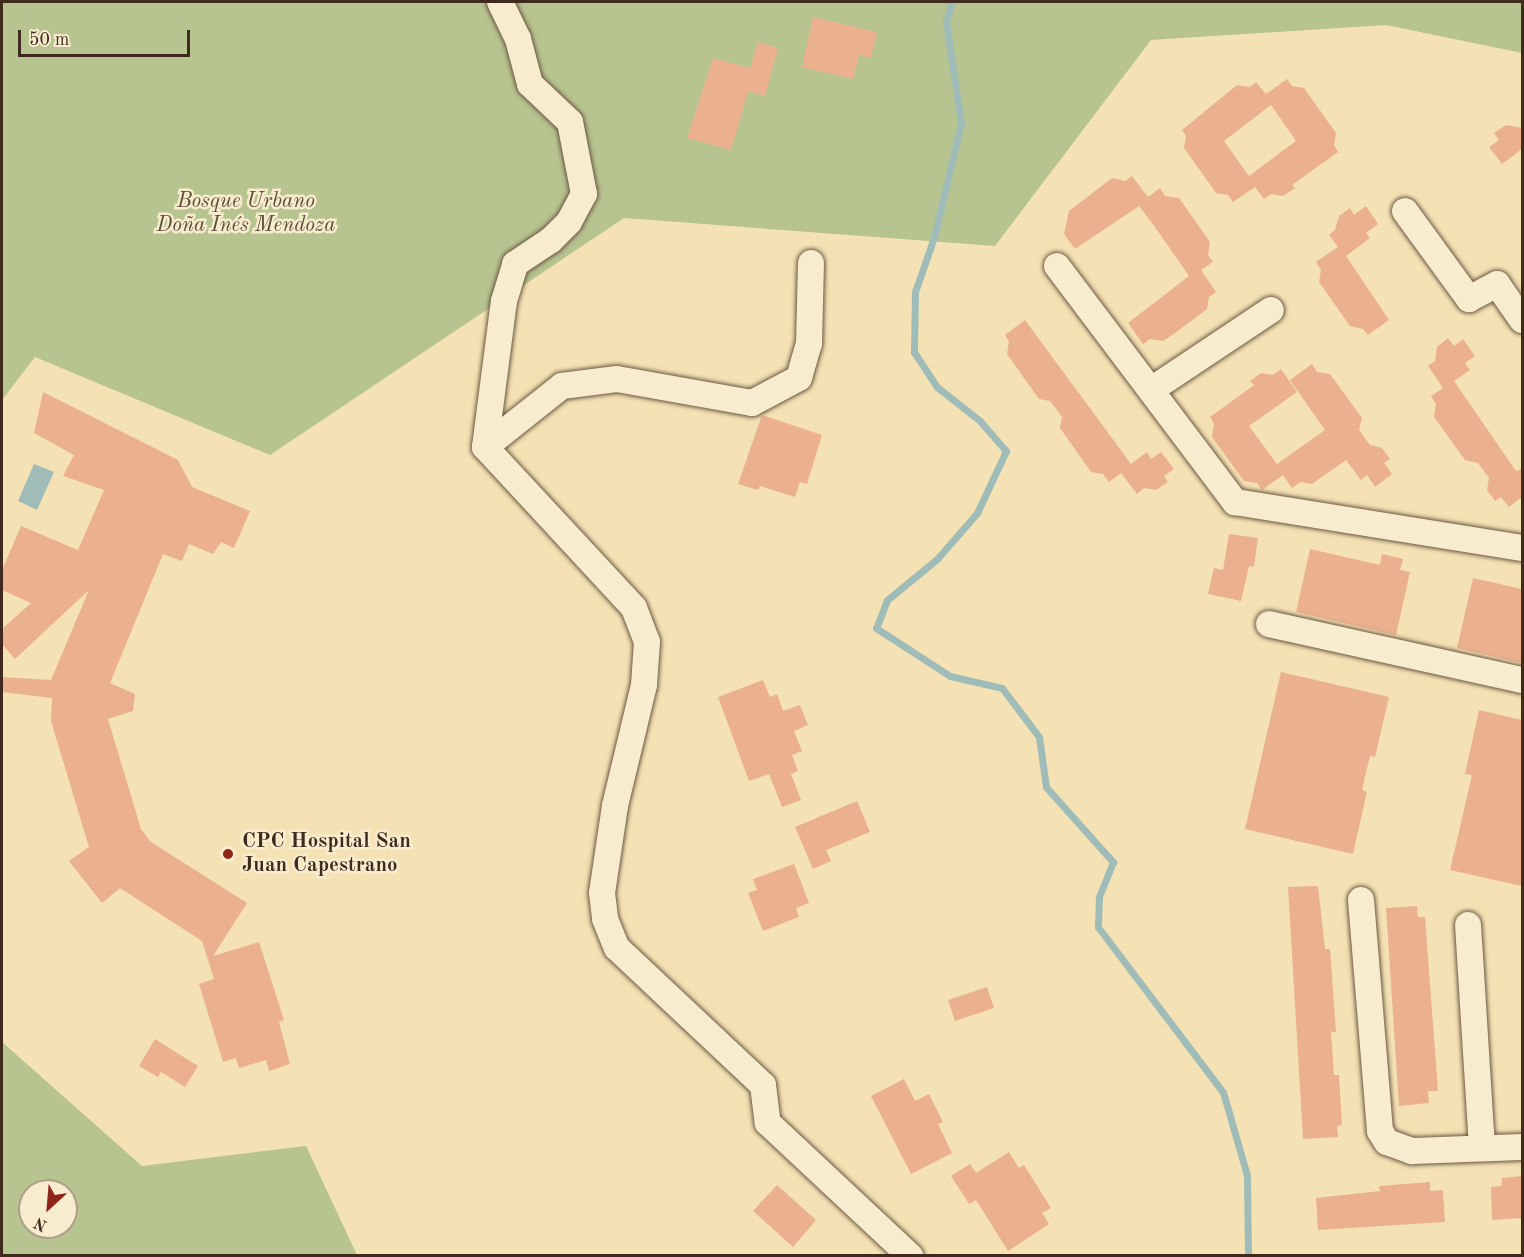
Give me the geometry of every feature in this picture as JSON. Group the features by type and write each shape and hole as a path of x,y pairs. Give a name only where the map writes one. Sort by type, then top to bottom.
{"street":[{"path":"485,447 504,301 515,264 551,240 569,222 584,194 570,122 530,84 518,39 500,2"},
{"path":"1405,211 1469,299 1497,284 1522,320"},
{"path":"485,447 562,386 617,379 752,403 799,378 809,344 811,263"},
{"path":"1057,266 1235,502 1522,548"},
{"path":"1151,390 1271,310"},
{"path":"485,447 634,608 647,642 644,685 615,806 602,893 605,919 617,948 763,1085 768,1122 910,1256"},
{"path":"1269,624 1522,680"},
{"path":"1361,900 1380,1131 1397,1149 1522,1147"},
{"path":"1468,925 1482,1148"}],"green space":[{"name":"Bosque Urbano Doña Inés Mendoza","path":"2,2 1522,2 1522,53 1386,25 1151,40 995,246 624,218 270,455 35,357 2,400"},
{"path":"2,1042 142,1166 306,1146 357,1255 2,1255"}],"water":[{"path":"34,464 54,472 37,510 18,501"}],"building":[{"path":"813,17 877,32 871,58 859,55 853,79 802,67"},
{"path":"758,42 778,48 765,96 748,91 731,150 687,138 713,58 750,68"},
{"path":"1287,79 1292,86 1304,88 1336,133 1334,145 1338,152 1292,185 1295,188 1283,196 1271,194 1264,199 1255,187 1233,202 1228,195 1216,193 1184,148 1186,136 1182,130 1237,85 1250,87 1256,82 1266,94","holes":["1271,105 1296,141 1249,176 1224,141"]},
{"path":"1506,125 1522,128 1522,149 1502,164 1489,147 1499,140 1494,133"},
{"path":"1132,176 1148,197 1160,188 1165,196 1179,198 1210,242 1208,255 1213,262 1201,270 1216,292 1209,297 1207,309 1175,333 1163,341 1150,339 1143,344 1128,323 1189,276 1157,230 1139,206 1075,249 1064,234 1069,211 1112,178 1125,181"},
{"path":"1366,206 1378,224 1366,233 1370,238 1346,256 1389,320 1368,335 1363,329 1350,326 1319,282 1321,270 1316,262 1338,247 1329,235 1335,230 1339,216 1350,208 1354,215"},
{"path":"1025,320 1131,464 1147,452 1151,459 1161,452 1174,469 1164,476 1168,482 1156,490 1144,488 1137,494 1121,473 1109,482 1103,474 1091,472 1060,428 1062,417 1050,401 1039,399 1007,354 1009,341 1005,335"},
{"path":"1448,338 1454,346 1463,339 1475,356 1465,363 1470,370 1454,381 1516,471 1522,469 1522,497 1509,507 1501,497 1495,501 1487,490 1489,478 1478,463 1465,460 1434,417 1436,404 1431,396 1443,388 1428,366 1435,361 1437,347"},
{"path":"1312,364 1317,372 1330,374 1362,418 1359,430 1370,445 1382,448 1390,459 1384,463 1392,474 1375,487 1367,475 1361,480 1346,460 1312,484 1300,482 1292,488 1283,475 1262,490 1257,483 1244,481 1212,437 1214,424 1210,417 1254,385 1250,381 1261,373 1273,375 1281,369 1297,392 1249,426 1277,464 1325,430 1290,380"},
{"name":"CPC Hospital San Juan Capestrano","path":"43,392 178,460 192,487 250,511 234,548 221,542 213,554 189,544 182,561 163,554 110,683 135,694 133,711 108,719 141,829 151,842 247,903 213,956 259,942 284,1020 279,1022 290,1064 269,1071 266,1060 239,1068 236,1058 223,1062 199,984 214,979 202,941 120,888 102,903 69,861 89,847 51,721 52,698 2,692 2,677 51,680 89,590 15,659 2,644 2,629 31,603 2,590 2,570 21,526 78,550 104,490 63,476 74,455 34,433"},
{"path":"762,415 822,435 807,484 800,482 795,497 760,486 758,490 738,484"},
{"path":"1229,534 1258,538 1254,567 1249,566 1241,601 1208,594 1214,568 1223,570"},
{"path":"1310,549 1380,565 1382,554 1403,559 1400,570 1410,572 1396,635 1296,612"},
{"path":"1473,578 1522,589 1522,663 1457,648"},
{"path":"1281,672 1389,697 1375,757 1370,756 1362,790 1367,792 1353,854 1245,829"},
{"path":"763,680 770,697 777,694 783,711 800,705 808,725 794,731 802,751 792,755 798,771 791,774 801,800 782,807 769,774 749,781 718,697"},
{"path":"1479,710 1522,720 1522,886 1450,870 1472,775 1465,774"},
{"path":"857,801 870,832 826,850 831,861 813,869 795,827"},
{"path":"794,864 809,903 796,908 799,917 763,931 748,893 757,890 753,879"},
{"path":"1318,886 1325,949 1330,949 1336,1032 1331,1032 1334,1075 1339,1075 1342,1125 1337,1126 1338,1137 1303,1139 1288,887"},
{"path":"1417,906 1418,917 1425,917 1438,1091 1428,1091 1429,1103 1399,1106 1386,908"},
{"path":"987,987 994,1008 955,1021 948,1000"},
{"path":"155,1039 198,1066 185,1087 161,1072 158,1077 139,1066"},
{"path":"904,1079 915,1101 929,1094 943,1122 938,1124 952,1153 911,1174 871,1096"},
{"path":"1009,1152 1019,1168 1024,1165 1051,1208 1042,1213 1049,1224 1008,1251 976,1200 969,1204 951,1176 970,1164 976,1173"},
{"path":"1522,1176 1522,1218 1492,1220 1491,1187 1502,1186 1502,1178"},
{"path":"1430,1182 1430,1191 1443,1190 1445,1222 1318,1230 1316,1198 1380,1191 1379,1186"},
{"path":"777,1185 816,1220 793,1247 753,1211"}],"waterway":[{"path":"952,2 946,22 961,123 934,237 915,292 914,352 937,387 980,421 1006,451 977,513 937,559 887,600 876,628 950,676 1002,688 1039,737 1046,787 1113,862 1099,897 1098,927 1223,1092 1247,1175 1248,1256"}],"place":[{"name":"CPC Hospital San Juan Capestrano","path":"228,854"}]}
